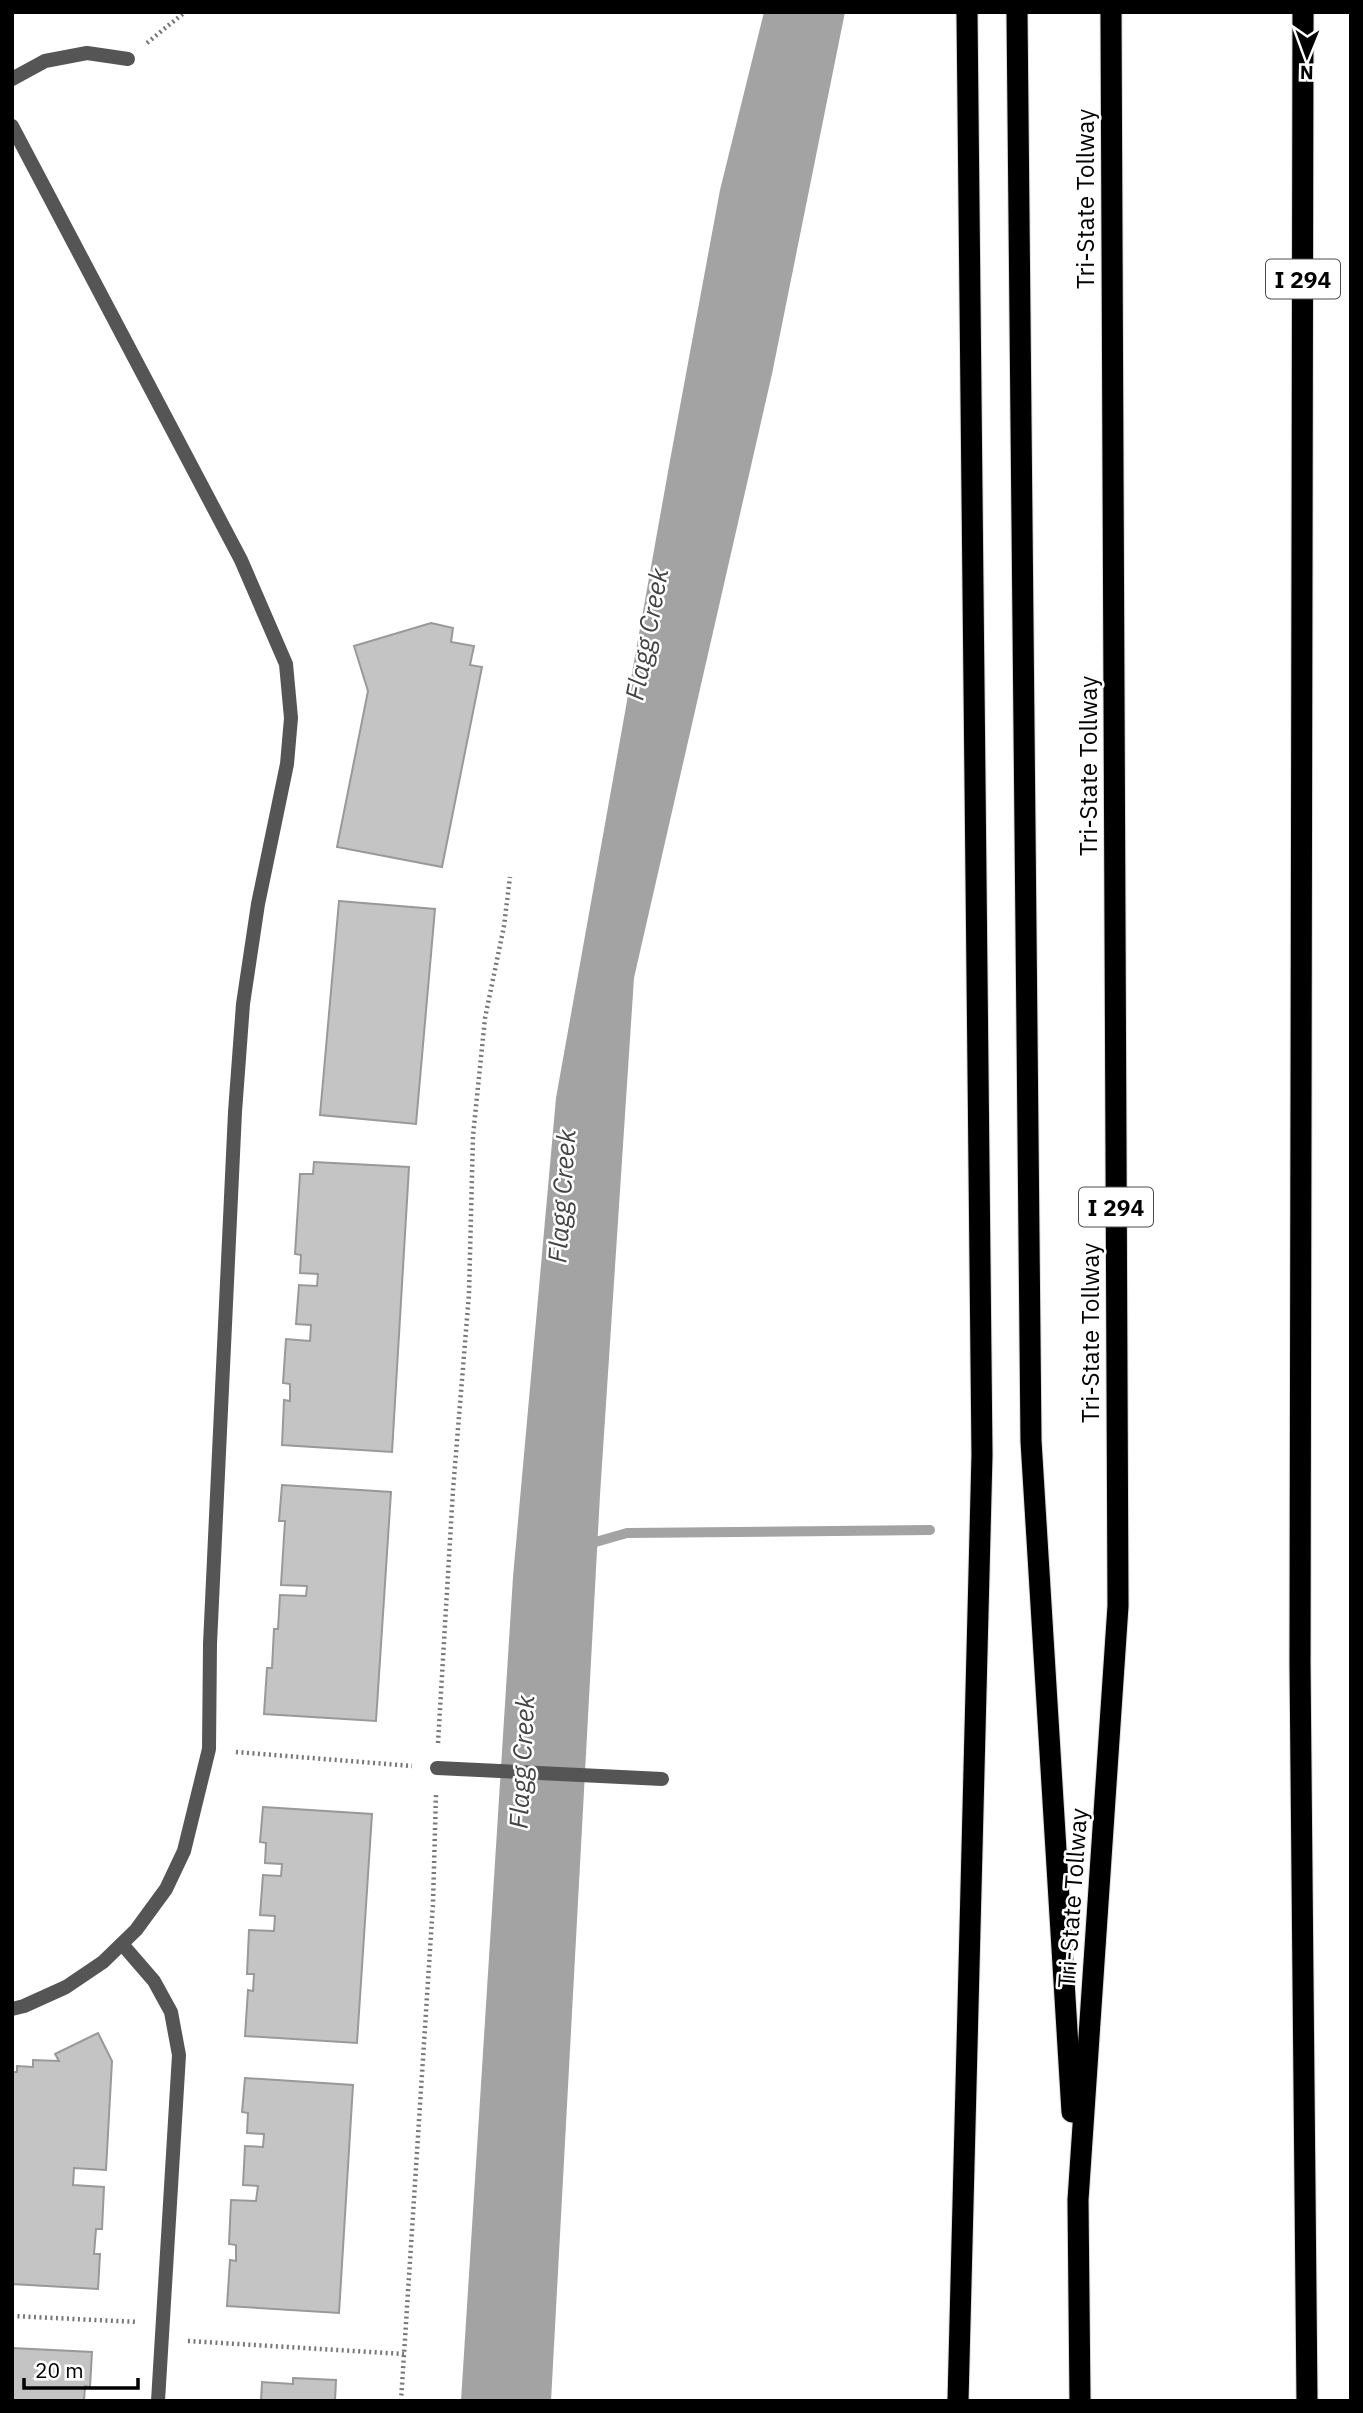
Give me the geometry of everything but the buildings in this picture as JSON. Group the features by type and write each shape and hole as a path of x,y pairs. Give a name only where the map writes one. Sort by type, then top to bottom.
{"highway":[{"path":"958,2401 982,1455 967,12"},
{"path":"1017,12 1031,1441 1077,2200"},
{"name":"Tri-State Tollway","path":"1080,2401 1077,2200 1118,1606 1111,12"},
{"name":"I 294","path":"1303,12 1300,1663 1307,2401"}],"street":[{"path":"12,79 45,61 88,53 128,59"},
{"path":"12,125 241,560 286,664 291,718 287,764 258,904 243,1004 235,1112 211,1616 209,1749 184,1851 166,1889 136,1930 103,1962 66,1987 12,2009"},
{"path":"437,1768 662,1779"},
{"path":"122,1944 154,1981 171,2012 179,2055 158,2401"}],"path":[{"path":"128,59 185,12"},
{"path":"401,2401 433,1903 437,1768 453,1490 469,1294 473,1136 485,1018 504,926 510,877"},
{"path":"209,1749 437,1768"},
{"path":"12,2316 138,2322 186,2341 404,2354"}],"water":[{"name":"Flagg Creek","path":"764,12 845,12 772,374 634,978 600,1495 551,2401 461,2401 513,1577 556,1098 720,190"}],"waterway":[{"path":"585,1545 627,1533 930,1530"}]}
